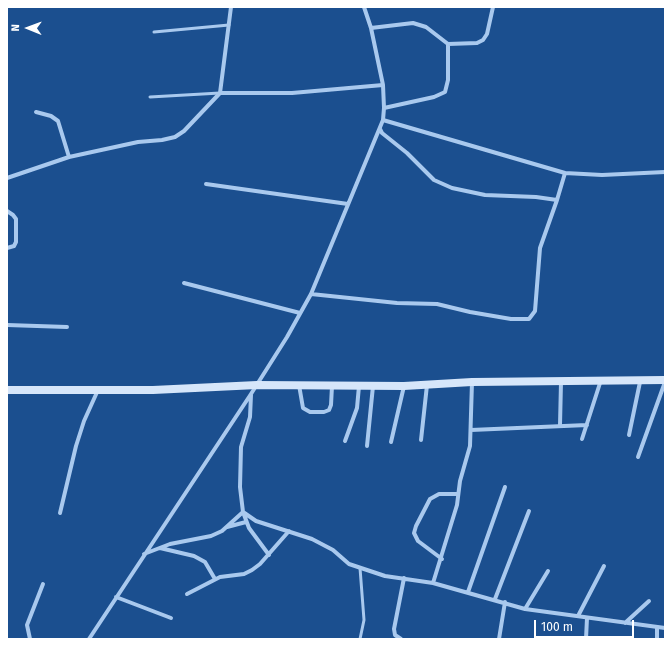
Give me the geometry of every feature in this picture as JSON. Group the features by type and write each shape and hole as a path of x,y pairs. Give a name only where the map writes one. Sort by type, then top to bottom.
{"main road":[{"path":"7,390 153,390 257,385 333,384 360,386 404,386 472,382 561,382 601,380 640,382 665,381"}],"street":[{"path":"7,178 69,157 174,137 184,131 220,93 231,7"},
{"path":"89,639 257,385 311,294 383,120 383,85 371,28 364,7"},
{"path":"371,28 413,23 426,27 448,44 477,43 483,40 487,34 493,7"},
{"path":"384,108 434,97 445,92 448,80 448,44"},
{"path":"220,93 292,93 383,85"},
{"path":"36,112 51,116 58,121 69,157"},
{"path":"383,120 565,173 609,175 665,172"},
{"path":"380,129 382,133 407,153 434,180 452,188 485,195 536,197 558,200"},
{"path":"311,294 397,303 437,304 470,312 511,319 529,319 535,311 540,248 558,200 565,173"},
{"path":"206,184 348,204"},
{"path":"7,211 16,219 16,242 14,246 7,248"},
{"path":"184,283 300,313"},
{"path":"7,326 67,327"},
{"path":"582,439 601,380"},
{"path":"638,457 665,381"},
{"path":"434,583 442,559 470,446 472,382"},
{"path":"560,426 561,382"},
{"path":"628,435 640,382"},
{"path":"299,385 303,408 310,412 324,412 329,410 331,405 333,384"},
{"path":"421,440 427,385"},
{"path":"345,441 357,408 360,386"},
{"path":"367,446 373,386"},
{"path":"391,442 404,386"},
{"path":"60,513 76,446 98,390"},
{"path":"251,394 250,417 241,447 240,487 243,512 246,522 253,535 269,555"},
{"path":"471,430 587,425"},
{"path":"468,592 505,487"},
{"path":"442,559 418,541 414,533 430,499 439,494 458,494"},
{"path":"495,599 529,511"},
{"path":"226,528 243,512"},
{"path":"243,512 256,521 324,544 349,564 385,576 434,583 525,608 665,628"},
{"path":"144,554 158,548 211,536 226,528 246,522"},
{"path":"187,594 215,579 244,574 252,570 269,555 289,531"},
{"path":"158,548 194,556 205,562 215,579"},
{"path":"578,616 604,566"},
{"path":"525,608 548,571"},
{"path":"400,639 395,635 394,629 404,578"},
{"path":"30,639 26,625 43,584"},
{"path":"116,597 171,618"},
{"path":"625,623 649,601"},
{"path":"499,639 505,602"},
{"path":"586,639 587,618"},
{"path":"657,627 657,639"}],"lane":[{"path":"154,32 229,25"},
{"path":"150,97 220,93"},
{"path":"360,568 364,620 360,639"}]}
